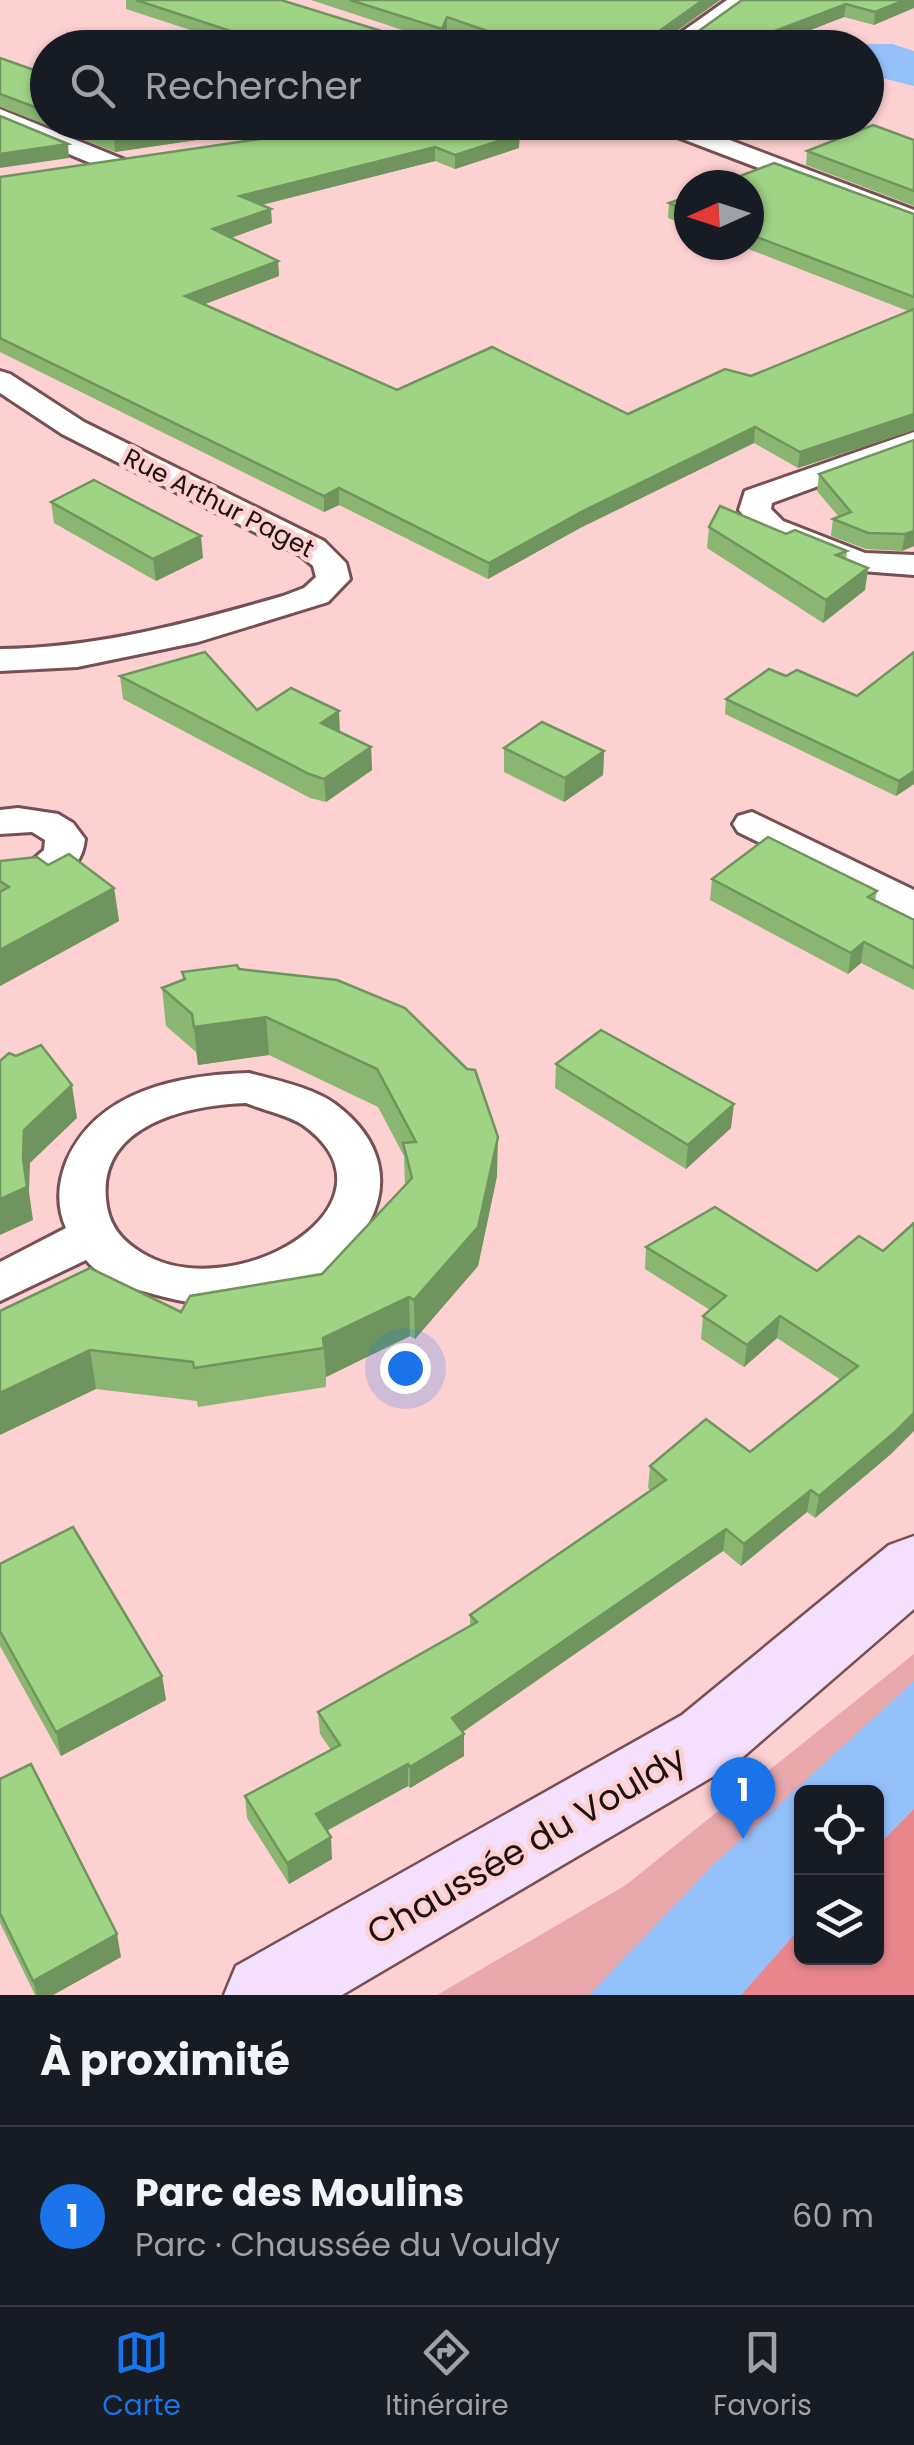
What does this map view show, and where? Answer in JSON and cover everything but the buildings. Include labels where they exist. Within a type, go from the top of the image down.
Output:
[{"type":"street","points":[[697,30],[742,0]]},
{"type":"street","points":[[0,116],[30,128]]},
{"type":"street","points":[[62,140],[125,164],[68,171]]},
{"type":"street","points":[[707,140],[914,218]]},
{"type":"street","name":"Rue Arthur Paget","points":[[0,380],[73,428],[312,548],[330,563],[333,579],[316,595],[295,603],[135,650],[50,661],[0,660]]},
{"type":"street","points":[[914,441],[756,498],[755,510],[771,528],[860,562],[914,564]]},
{"type":"street","points":[[0,822],[36,820],[50,824],[60,831],[66,848],[52,867],[40,874],[0,879]]},
{"type":"street","points":[[752,824],[914,906]]},
{"type":"street","points":[[248,1088],[289,1096],[323,1114],[349,1140],[361,1172],[357,1207],[336,1240],[302,1267],[256,1284],[207,1290],[159,1283],[118,1264],[90,1237],[80,1206],[83,1173],[99,1143],[127,1118],[164,1099],[206,1089],[248,1088]]},
{"type":"street","points":[[0,1282],[90,1237]]},
{"type":"street","name":"Chaussée du Vouldy","points":[[266,1995],[709,1739],[914,1566]]},
{"type":"shaded area","points":[[914,1654],[914,1995],[437,1995],[626,1885]]},
{"type":"shaded area","points":[[914,1809],[914,1995],[741,1995],[794,1935],[794,1965],[884,1965],[884,1839]]},
{"type":"water","points":[[884,44],[914,51],[914,86],[884,78]]},
{"type":"water","points":[[914,1681],[914,1809],[884,1839],[884,1785],[800,1785]]},
{"type":"water","points":[[794,1791],[794,1935],[741,1995],[589,1995],[714,1864]]},
{"type":"place","name":"Parc des Moulins","points":[[743,1839]]}]
